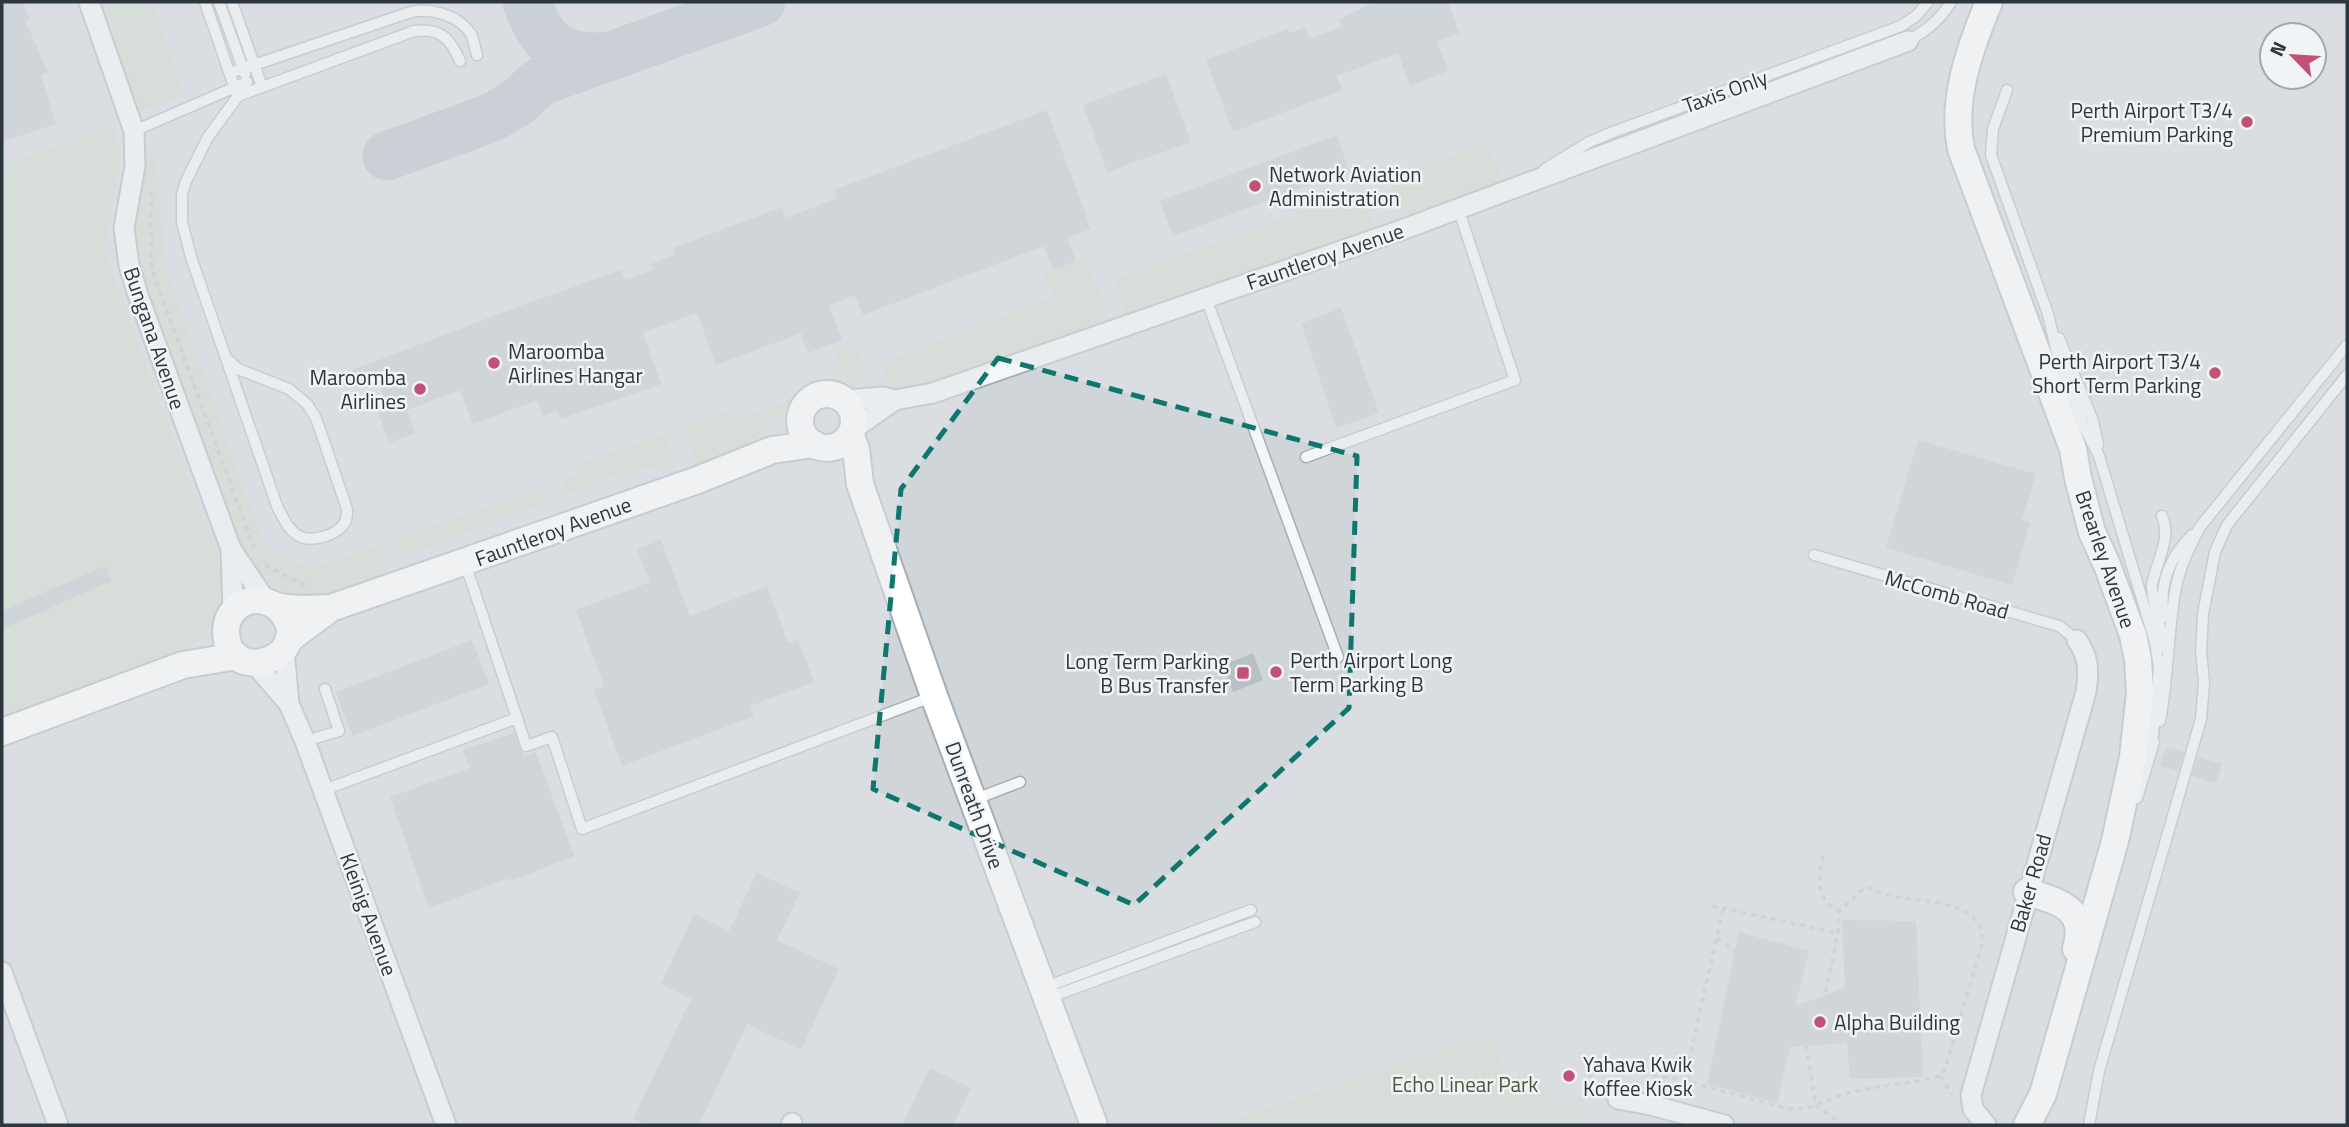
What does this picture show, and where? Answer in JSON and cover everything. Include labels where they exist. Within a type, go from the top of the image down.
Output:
[{"type":"main road","name":"Brearley Avenue","points":[[1989,2],[1962,83],[1957,116],[1958,134],[1968,170],[2073,449],[2092,532],[2133,635],[2140,693],[2138,728],[2115,841],[2043,1094],[2027,1125]]},
{"type":"main road","points":[[832,394],[846,401],[853,418],[851,433],[840,444],[819,446],[804,434],[800,419],[806,404],[818,395],[832,394]]},
{"type":"main road","name":"Fauntleroy Avenue","points":[[772,450],[796,427],[800,419]]},
{"type":"main road","name":"Dunreath Drive","points":[[851,433],[856,449],[860,484],[934,696],[1094,1125]]},
{"type":"main road","name":"Dunreath Drive","points":[[819,446],[860,484]]},
{"type":"main road","name":"Fauntleroy Avenue","points":[[286,645],[331,608],[695,481],[772,450],[819,446]]},
{"type":"main road","points":[[2,732],[183,666],[246,660],[268,662],[286,645],[288,621],[272,604],[247,602],[183,666]]},
{"type":"main road","name":"Fauntleroy Avenue","points":[[272,604],[331,608]]},
{"type":"main road","points":[[230,619],[228,642],[246,660]]},
{"type":"main road","points":[[2027,892],[2055,899],[2067,906],[2077,920],[2079,938],[2067,981],[2067,1012]]},
{"type":"street","name":"Bungana Avenue","points":[[89,2],[134,131],[135,166],[124,228],[129,265],[138,295],[231,549],[272,604]]},
{"type":"street","name":"Fauntleroy Avenue","points":[[846,401],[883,397],[895,400],[933,393],[1458,208],[1908,41]]},
{"type":"street","name":"Fauntleroy Avenue","points":[[851,433],[895,400]]},
{"type":"street","name":"Bungana Avenue","points":[[230,619],[231,549]]},
{"type":"street","name":"Baker Road","points":[[1986,1125],[1972,1104],[1972,1089],[2086,692],[2089,671],[2087,659],[2077,639]]},
{"type":"street","name":"Kleinig Avenue","points":[[286,645],[289,704],[324,790],[446,1125]]},
{"type":"street","name":"Kleinig Avenue","points":[[246,660],[289,704]]},
{"type":"street","points":[[2,972],[58,1125]]},
{"type":"street","points":[[1618,1099],[1724,1125]]},
{"type":"lane","points":[[205,2],[236,92],[199,153],[186,181],[181,207],[191,257],[277,506],[284,521],[299,537],[307,539],[314,540],[340,529],[345,524],[348,509],[316,418],[307,404],[289,389],[238,369],[226,358]]},
{"type":"lane","points":[[219,2],[249,86]]},
{"type":"lane","points":[[232,2],[262,87]]},
{"type":"lane","name":"Taxis Only","points":[[1521,184],[1589,142],[1901,26],[1916,16],[1928,2]]},
{"type":"lane","points":[[1908,41],[1926,31],[1942,16],[1951,2]]},
{"type":"lane","points":[[230,73],[422,10],[445,15],[460,24],[471,34],[477,55]]},
{"type":"lane","points":[[134,131],[249,86],[262,87],[414,31],[429,30],[447,38],[460,61]]},
{"type":"lane","points":[[2007,90],[1993,129],[1991,155],[2048,314],[2093,421],[2099,456],[2155,642],[2159,667],[2152,747]]},
{"type":"lane","points":[[1306,457],[1515,380],[1458,208]]},
{"type":"lane","points":[[1206,298],[1338,657]]},
{"type":"lane","points":[[2115,841],[2136,801],[2152,747],[2165,694],[2175,590],[2185,559],[2200,527],[2347,345]]},
{"type":"lane","points":[[2089,1125],[2096,1080],[2109,1032],[2201,719],[2204,682],[2200,634],[2215,552],[2227,525],[2347,374]]},
{"type":"lane","points":[[2162,516],[2166,533],[2152,583],[2152,595],[2167,656]]},
{"type":"lane","name":"McComb Road","points":[[1814,555],[2059,626],[2077,639]]},
{"type":"lane","points":[[466,563],[526,746],[552,737],[582,830],[934,696]]},
{"type":"lane","points":[[305,741],[339,731],[325,689]]},
{"type":"lane","points":[[324,790],[517,718]]},
{"type":"lane","points":[[973,800],[1020,782]]},
{"type":"lane","points":[[1045,993],[1251,910]]},
{"type":"lane","points":[[1045,993],[1255,922]]},
{"type":"path","points":[[150,180],[151,258],[154,276],[254,549]]},
{"type":"path","points":[[259,562],[311,588]]},
{"type":"path","points":[[1823,856],[1818,877],[1821,893],[1829,905],[1839,911]]},
{"type":"path","points":[[1588,1077],[1605,1064],[1689,1082],[1792,1110],[1816,1106],[1848,1093],[1931,1078],[1943,1073],[1982,944],[1979,925],[1969,913],[1924,899],[1895,897],[1865,887],[1839,911],[1838,933],[1825,995]]},
{"type":"path","points":[[1712,906],[1838,933]]},
{"type":"path","points":[[1689,1082],[1687,1069],[1723,909]]},
{"type":"path","points":[[1717,937],[1735,951]]},
{"type":"path","points":[[1806,1046],[1816,1106],[1835,1119],[1836,1125]]},
{"type":"highlighted area","points":[[998,358],[1357,456],[1349,708],[1134,905],[873,789],[901,489]]},
{"type":"shaded area","points":[[2,2],[2347,2],[2347,1125],[2,1125]]},
{"type":"green space","points":[[99,2],[153,2],[185,95],[137,111]]},
{"type":"green space","points":[[114,126],[121,159],[104,250],[223,572],[223,600],[212,624],[187,653],[2,722],[2,165]]},
{"type":"green space","points":[[1487,142],[1506,190],[1407,228],[1389,180]]},
{"type":"green space","points":[[155,154],[167,270],[265,548],[310,569],[382,544],[388,579],[322,595],[289,594],[273,588],[260,578],[243,556],[138,270],[134,230],[136,205],[144,161]]},
{"type":"green space","points":[[1362,190],[1375,231],[1127,319],[1114,279]]},
{"type":"green space","points":[[1086,257],[1111,325],[911,392],[893,390],[887,384],[881,363],[1053,297],[1044,274]]},
{"type":"green space","points":[[854,340],[867,375],[859,384],[849,387],[835,381],[831,376],[843,371],[834,348]]},
{"type":"green space","points":[[792,399],[775,424],[764,433],[739,448],[697,464],[684,427],[731,410],[735,421]]},
{"type":"green space","points":[[665,434],[677,468],[666,471],[657,468],[632,471],[568,493],[564,479],[579,474],[577,465]]},
{"type":"green space","points":[[550,484],[555,499],[403,557],[396,539]]},
{"type":"green space","name":"Echo Linear Park","points":[[1489,1033],[1509,1080],[1535,1068],[1535,1082],[1542,1087],[1550,1086],[1554,1100],[1568,1104],[1582,1097],[1586,1098],[1582,1125],[1542,1125],[1533,1121],[1522,1125],[1216,1125]]},
{"type":"building","points":[[2,2],[23,2],[30,19],[25,20],[48,73],[41,75],[56,124],[2,142]]},
{"type":"building","points":[[1375,2],[1448,2],[1459,33],[1437,41],[1448,71],[1410,86],[1398,53],[1337,76],[1342,90],[1233,132],[1206,60],[1287,29],[1290,33],[1305,27],[1310,39],[1342,27],[1339,19]]},
{"type":"building","points":[[1166,74],[1191,142],[1107,172],[1083,105]]},
{"type":"building","points":[[1047,110],[1091,229],[1067,238],[1076,261],[1053,270],[1044,246],[863,315],[855,295],[829,305],[842,340],[808,353],[801,333],[716,365],[697,313],[643,332],[661,384],[561,419],[557,410],[543,416],[537,400],[473,424],[460,390],[407,410],[415,433],[389,443],[377,410],[387,406],[377,379],[354,388],[347,372],[621,270],[625,280],[653,270],[651,264],[675,255],[673,248],[782,207],[786,218],[838,198],[834,190]]},
{"type":"building","name":"Network Aviation Administration","points":[[1337,135],[1349,170],[1173,236],[1160,201]]},
{"type":"building","points":[[1341,308],[1379,413],[1336,428],[1301,323]]},
{"type":"building","points":[[1918,440],[2036,474],[2022,520],[2030,523],[2012,585],[1886,548]]},
{"type":"building","points":[[661,540],[690,616],[767,586],[788,643],[798,639],[814,682],[750,706],[754,716],[622,766],[594,690],[604,686],[576,610],[650,582],[637,549]]},
{"type":"building","points":[[105,566],[111,581],[2,629],[2,611]]},
{"type":"building","points":[[472,640],[489,684],[352,736],[336,692]]},
{"type":"building","name":"Long Term Parking B Bus Transfer","points":[[1253,653],[1263,680],[1233,692],[1223,665]]},
{"type":"building","points":[[514,733],[524,756],[536,752],[574,856],[511,881],[510,878],[429,908],[390,797],[470,768],[463,750]]},
{"type":"building","points":[[2166,747],[2184,752],[2178,771],[2160,766]]},
{"type":"building","points":[[2198,757],[2222,764],[2216,783],[2192,776]]},
{"type":"building","points":[[757,873],[800,893],[777,940],[839,969],[801,1050],[747,1024],[699,1125],[647,1125],[633,1119],[691,999],[661,984],[694,914],[729,931]]},
{"type":"building","name":"Alpha Building","points":[[1842,920],[1916,921],[1923,1077],[1850,1079],[1847,1043],[1790,1047],[1777,1103],[1707,1084],[1739,932],[1809,951],[1795,1006],[1845,988]]},
{"type":"building","points":[[930,1068],[971,1088],[953,1125],[902,1125]]},
{"type":"taxiway","points":[[527,2],[540,30],[556,47],[578,56],[609,56]]},
{"type":"taxiway","points":[[387,156],[493,117],[518,102],[544,80],[761,2]]},
{"type":"place","name":"Perth Airport T3/4 Premium Parking","points":[[2247,122]]},
{"type":"place","name":"Network Aviation Administration","points":[[1255,186]]},
{"type":"place","name":"Maroomba Airlines Hangar","points":[[494,363]]},
{"type":"place","name":"Perth Airport T3/4 Short Term Parking","points":[[2215,373]]},
{"type":"place","name":"Maroomba Airlines","points":[[420,389]]},
{"type":"place","name":"Perth Airport Long Term Parking B","points":[[1276,672]]},
{"type":"place","name":"Long Term Parking B Bus Transfer","points":[[1243,673]]},
{"type":"place","name":"Alpha Building","points":[[1820,1022]]},
{"type":"place","name":"Yahava Kwik Koffee Kiosk","points":[[1569,1076]]}]
